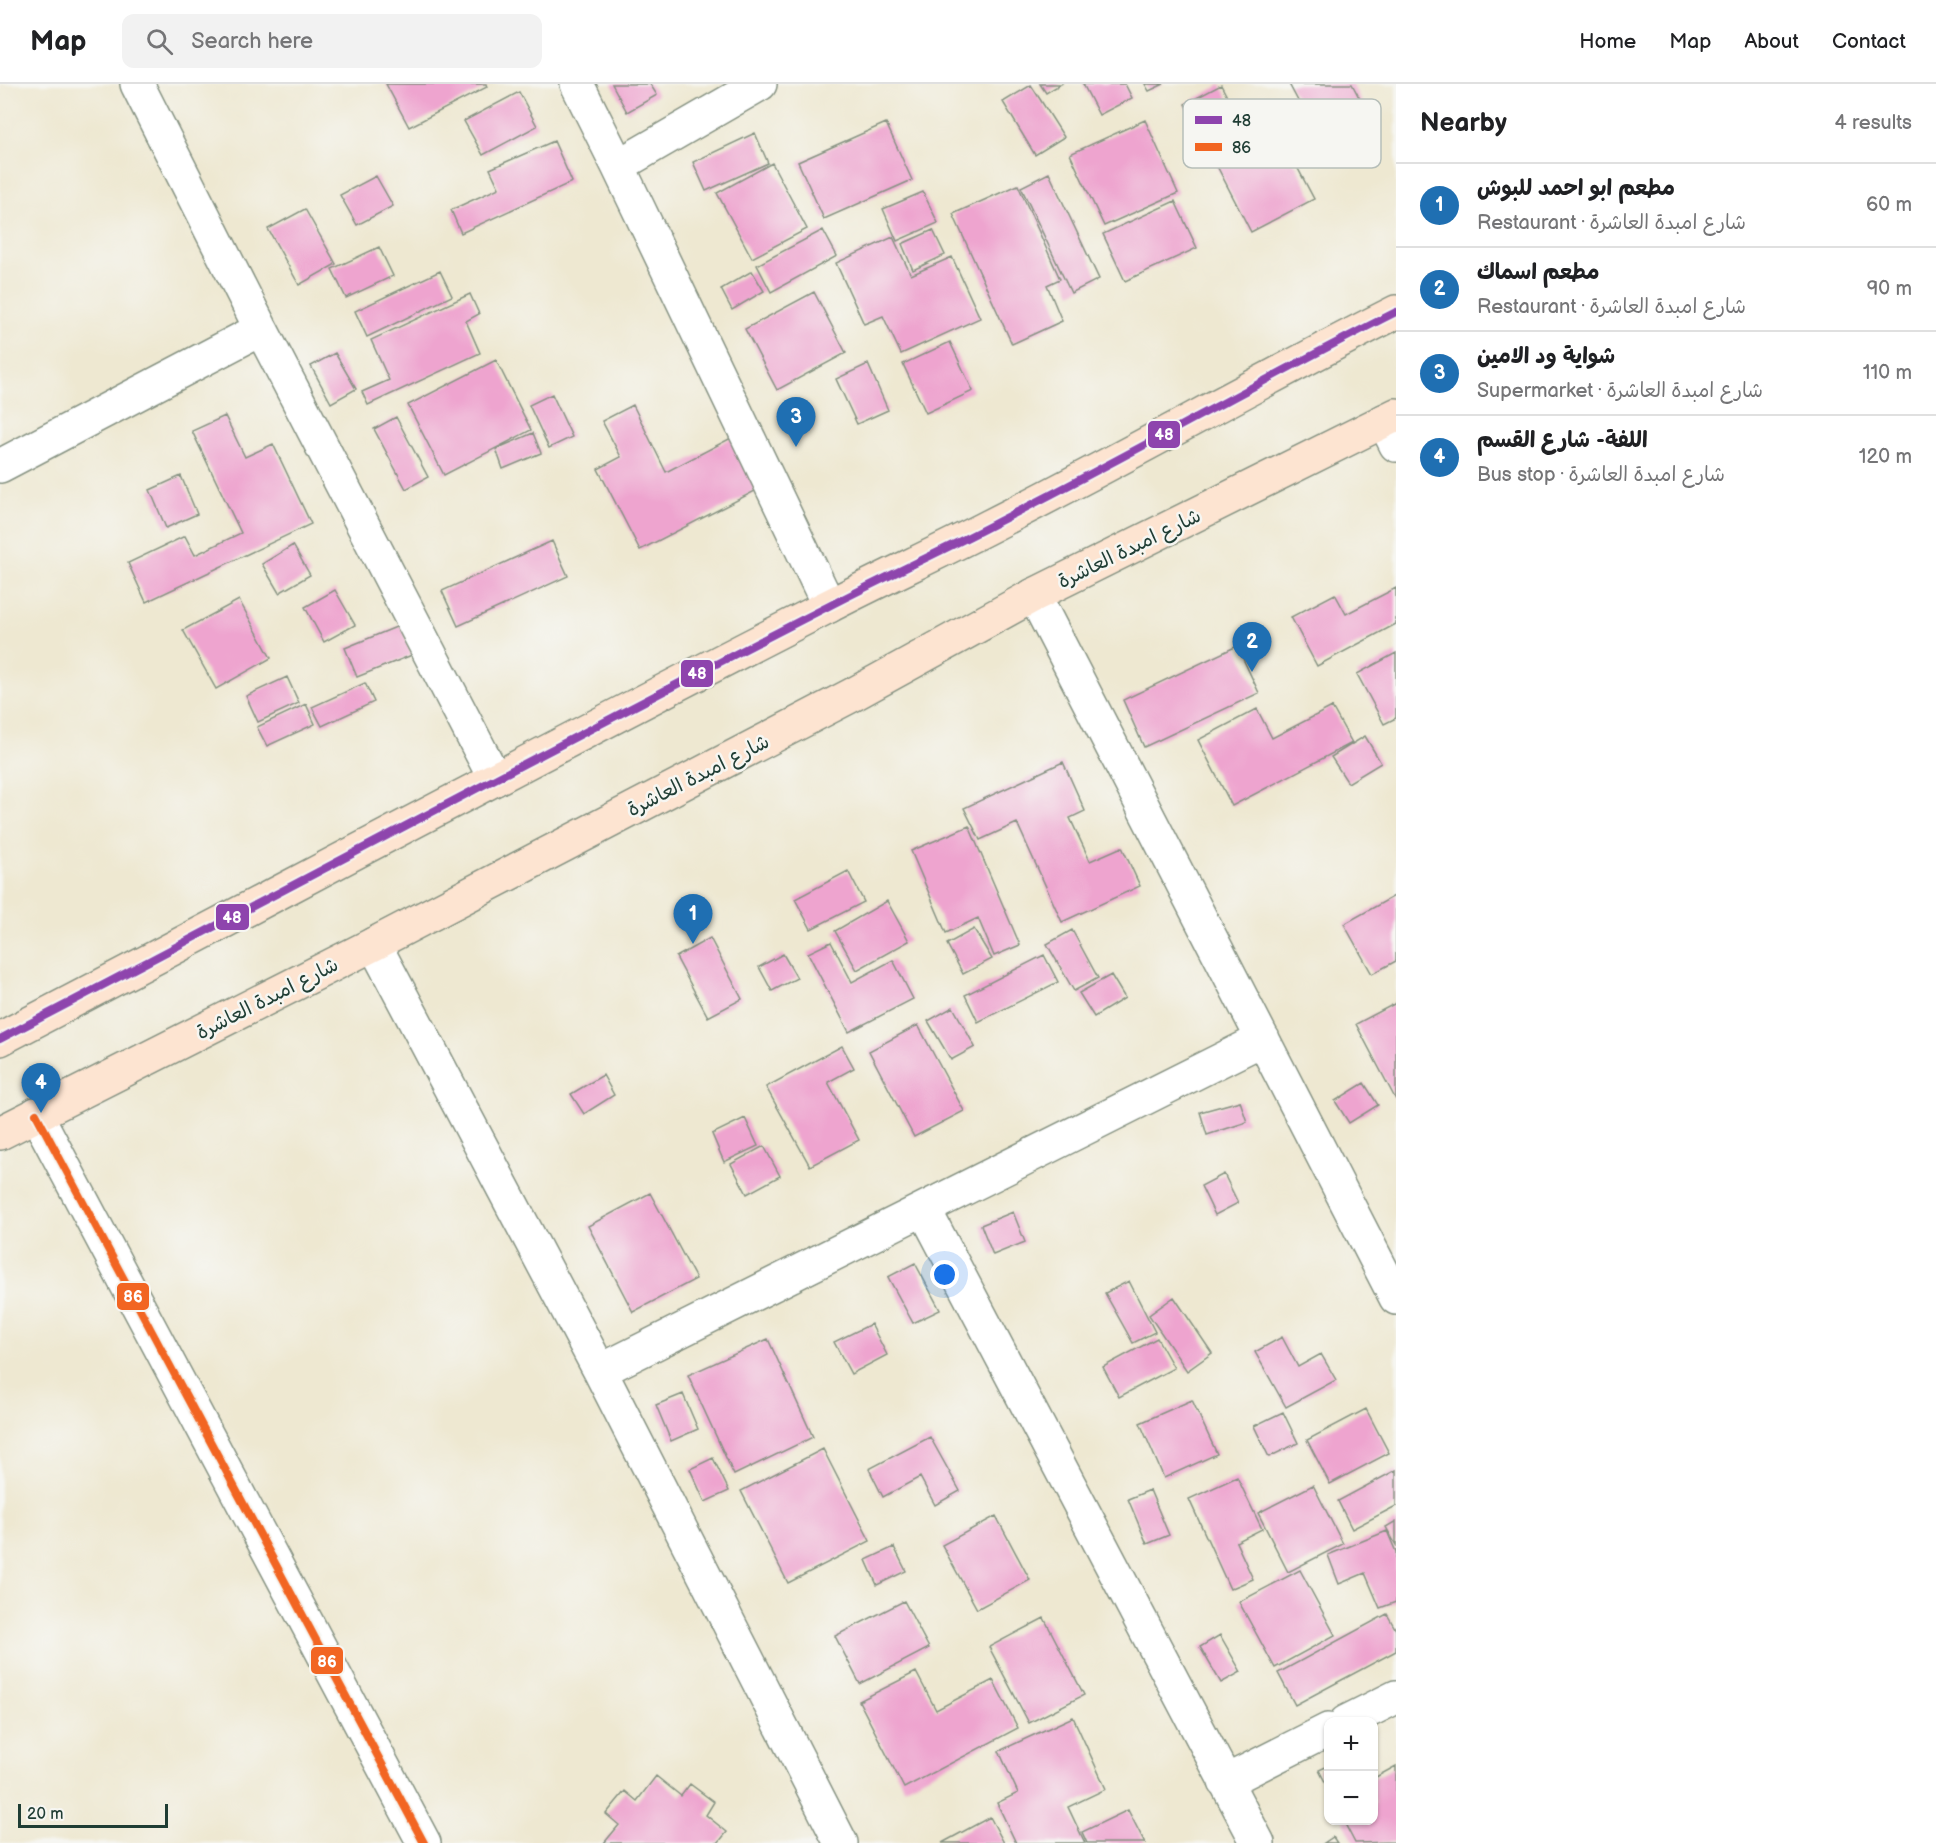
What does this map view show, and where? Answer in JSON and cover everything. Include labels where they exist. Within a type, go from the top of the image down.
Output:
[{"type":"main road","points":[[0,1039],[829,606],[991,526],[1396,312]]},
{"type":"main road","name":"شارع امبدة العاشرة","points":[[0,1132],[374,944],[843,700],[1034,595],[1392,427]]},
{"type":"street","points":[[136,84],[495,779]]},
{"type":"street","points":[[577,84],[829,606]]},
{"type":"street","points":[[618,166],[760,84]]},
{"type":"street","points":[[0,466],[261,329]]},
{"type":"street","points":[[1034,595],[1396,1298]]},
{"type":"street","points":[[374,944],[600,1371],[841,1843]]},
{"type":"street","points":[[600,1371],[1263,1039]]},
{"type":"street","points":[[36,1114],[424,1843]]},
{"type":"street","points":[[924,1209],[1258,1843]]},
{"type":"street","points":[[1356,1717],[1396,1697]]},
{"type":"street","points":[[1225,1782],[1324,1732]]},
{"type":"building","points":[[386,84],[486,84],[487,87],[409,127]]},
{"type":"building","points":[[612,84],[650,84],[657,95],[627,112]]},
{"type":"building","points":[[1040,84],[1061,84],[1046,93]]},
{"type":"building","points":[[1083,84],[1125,84],[1132,98],[1099,115]]},
{"type":"building","points":[[1145,84],[1164,84],[1149,91]]},
{"type":"building","points":[[1289,84],[1352,84],[1360,99],[1297,99]]},
{"type":"building","points":[[1031,85],[1064,137],[1035,155],[1003,102]]},
{"type":"building","points":[[1221,85],[1228,99],[1194,99]]},
{"type":"building","points":[[519,92],[537,126],[483,155],[464,121]]},
{"type":"building","points":[[1145,120],[1178,193],[1104,226],[1070,154]]},
{"type":"building","points":[[886,123],[912,180],[824,219],[798,162]]},
{"type":"building","points":[[755,133],[768,163],[706,191],[693,162]]},
{"type":"building","points":[[554,141],[572,182],[461,233],[451,210],[499,188],[490,169]]},
{"type":"building","points":[[772,163],[807,229],[752,258],[717,193]]},
{"type":"building","points":[[1218,168],[1298,168],[1314,199],[1251,232]]},
{"type":"building","points":[[1049,173],[1099,279],[1071,293],[1021,187]]},
{"type":"building","points":[[376,176],[393,206],[357,225],[340,195]]},
{"type":"building","points":[[1018,185],[1060,279],[1047,285],[1062,321],[1012,344],[953,214]]},
{"type":"building","points":[[923,192],[938,223],[897,241],[883,209]]},
{"type":"building","points":[[1175,201],[1197,248],[1125,281],[1103,234]]},
{"type":"building","points":[[305,209],[336,264],[299,285],[268,229]]},
{"type":"building","points":[[823,230],[837,256],[771,292],[757,265]]},
{"type":"building","points":[[933,230],[945,255],[913,270],[902,244]]},
{"type":"building","points":[[893,237],[911,275],[952,257],[980,318],[901,354],[883,316],[864,324],[836,263]]},
{"type":"building","points":[[379,247],[393,276],[346,298],[332,269]]},
{"type":"building","points":[[440,271],[452,296],[367,337],[355,311]]},
{"type":"building","points":[[752,271],[764,291],[732,310],[721,289]]},
{"type":"building","points":[[814,292],[846,353],[777,390],[745,329]]},
{"type":"building","points":[[470,294],[479,314],[466,321],[480,353],[368,405],[362,392],[389,380],[371,340]]},
{"type":"building","points":[[950,342],[973,391],[926,413],[903,364]]},
{"type":"building","points":[[335,353],[356,389],[331,403],[311,366]]},
{"type":"building","points":[[496,360],[531,430],[444,475],[408,405]]},
{"type":"building","points":[[868,364],[888,410],[857,424],[836,379]]},
{"type":"building","points":[[552,394],[572,437],[549,448],[529,405]]},
{"type":"building","points":[[633,405],[666,472],[733,437],[759,489],[640,550],[598,469],[621,457],[602,421]]},
{"type":"building","points":[[225,416],[245,457],[273,444],[311,524],[146,602],[128,563],[185,536],[195,555],[241,533],[192,431]]},
{"type":"building","points":[[396,417],[428,477],[406,489],[374,429]]},
{"type":"building","points":[[533,433],[541,453],[503,469],[496,449]]},
{"type":"building","points":[[181,476],[197,514],[166,528],[150,490]]},
{"type":"building","points":[[552,541],[568,576],[458,626],[442,591]]},
{"type":"building","points":[[293,545],[310,575],[279,593],[262,564]]},
{"type":"building","points":[[1396,588],[1396,624],[1317,666],[1291,617],[1335,594],[1346,614]]},
{"type":"building","points":[[335,590],[355,625],[324,642],[305,607]]},
{"type":"building","points":[[239,600],[271,658],[216,689],[183,630]]},
{"type":"building","points":[[401,625],[412,655],[357,677],[345,648]]},
{"type":"building","points":[[1237,646],[1259,693],[1144,747],[1123,700]]},
{"type":"building","points":[[1396,653],[1396,718],[1384,724],[1357,674]]},
{"type":"building","points":[[287,677],[299,703],[258,722],[246,696]]},
{"type":"building","points":[[365,683],[374,702],[322,726],[312,707]]},
{"type":"building","points":[[306,704],[315,724],[267,746],[257,727]]},
{"type":"building","points":[[1332,707],[1352,743],[1232,806],[1198,740],[1257,709],[1272,738]]},
{"type":"building","points":[[1365,736],[1381,763],[1348,783],[1331,757]]},
{"type":"building","points":[[1063,762],[1085,811],[1070,818],[1090,861],[1122,847],[1140,886],[1062,922],[1017,823],[980,840],[964,808]]},
{"type":"building","points":[[969,826],[1020,945],[994,956],[978,918],[946,933],[911,851]]},
{"type":"building","points":[[848,871],[864,902],[811,929],[795,899]]},
{"type":"building","points":[[1396,895],[1396,961],[1372,974],[1344,924]]},
{"type":"building","points":[[887,901],[909,941],[857,970],[835,931]]},
{"type":"building","points":[[974,929],[992,959],[963,974],[947,944]]},
{"type":"building","points":[[1072,930],[1098,978],[1074,991],[1047,944]]},
{"type":"building","points":[[710,938],[742,999],[708,1017],[676,957]]},
{"type":"building","points":[[831,942],[852,982],[893,960],[913,999],[849,1032],[808,953]]},
{"type":"building","points":[[783,954],[797,978],[772,991],[759,967]]},
{"type":"building","points":[[1044,955],[1058,982],[978,1022],[965,995]]},
{"type":"building","points":[[1111,975],[1125,998],[1094,1017],[1079,993]]},
{"type":"building","points":[[1396,1003],[1396,1100],[1356,1024]]},
{"type":"building","points":[[953,1007],[975,1047],[951,1060],[928,1021]]},
{"type":"building","points":[[918,1025],[964,1111],[914,1137],[869,1051]]},
{"type":"building","points":[[842,1046],[854,1068],[828,1082],[859,1140],[810,1166],[766,1087]]},
{"type":"building","points":[[603,1075],[614,1095],[584,1114],[571,1094]]},
{"type":"building","points":[[1364,1083],[1378,1105],[1349,1123],[1335,1101]]},
{"type":"building","points":[[1240,1101],[1247,1122],[1207,1135],[1200,1112]]},
{"type":"building","points":[[745,1118],[758,1146],[724,1162],[712,1134]]},
{"type":"building","points":[[764,1146],[780,1176],[747,1194],[731,1164]]},
{"type":"building","points":[[1224,1174],[1238,1203],[1215,1215],[1201,1186]]},
{"type":"building","points":[[650,1193],[696,1279],[633,1312],[588,1226]]},
{"type":"building","points":[[1013,1212],[1025,1242],[993,1255],[981,1225]]},
{"type":"building","points":[[915,1263],[940,1310],[913,1323],[888,1277]]},
{"type":"building","points":[[1129,1281],[1155,1332],[1133,1343],[1105,1293]]},
{"type":"building","points":[[1174,1297],[1212,1353],[1187,1371],[1149,1315]]},
{"type":"building","points":[[871,1324],[887,1355],[851,1374],[834,1342]]},
{"type":"building","points":[[1282,1337],[1298,1367],[1321,1354],[1336,1380],[1286,1407],[1255,1352]]},
{"type":"building","points":[[1157,1338],[1174,1368],[1119,1397],[1103,1367]]},
{"type":"building","points":[[768,1339],[813,1437],[734,1475],[688,1375]]},
{"type":"building","points":[[683,1394],[698,1429],[671,1441],[656,1405]]},
{"type":"building","points":[[1192,1400],[1217,1454],[1164,1478],[1140,1423]]},
{"type":"building","points":[[1366,1409],[1389,1453],[1330,1484],[1307,1440]]},
{"type":"building","points":[[1283,1412],[1298,1443],[1269,1457],[1254,1426]]},
{"type":"building","points":[[930,1437],[960,1491],[935,1505],[920,1477],[883,1497],[869,1469]]},
{"type":"building","points":[[823,1449],[870,1541],[788,1583],[741,1491]]},
{"type":"building","points":[[713,1458],[729,1491],[705,1502],[690,1469]]},
{"type":"building","points":[[1396,1470],[1396,1506],[1352,1529],[1338,1501]]},
{"type":"building","points":[[1237,1477],[1262,1529],[1236,1542],[1253,1579],[1230,1589],[1189,1499]]},
{"type":"building","points":[[1313,1485],[1343,1544],[1288,1572],[1258,1513]]},
{"type":"building","points":[[1150,1490],[1169,1535],[1147,1544],[1128,1499]]},
{"type":"building","points":[[996,1516],[1030,1580],[977,1609],[942,1545]]},
{"type":"building","points":[[1396,1521],[1396,1545],[1386,1527]]},
{"type":"building","points":[[1387,1531],[1396,1552],[1396,1602],[1380,1608],[1365,1573],[1339,1584],[1328,1555]]},
{"type":"building","points":[[894,1547],[906,1571],[877,1585],[866,1560]]},
{"type":"building","points":[[1300,1570],[1335,1635],[1275,1668],[1239,1602]]},
{"type":"building","points":[[904,1601],[929,1648],[860,1684],[835,1636]]},
{"type":"building","points":[[1387,1614],[1396,1630],[1396,1651],[1295,1705],[1278,1673]]},
{"type":"building","points":[[1044,1618],[1084,1695],[1029,1723],[989,1647]]},
{"type":"building","points":[[1220,1635],[1241,1672],[1221,1683],[1200,1647]]},
{"type":"building","points":[[916,1672],[936,1710],[993,1680],[1018,1728],[904,1788],[859,1701]]},
{"type":"building","points":[[1073,1717],[1106,1789],[1068,1807],[1085,1843],[1016,1843],[997,1803],[1018,1793],[999,1751]]},
{"type":"building","points":[[1396,1766],[1396,1842],[1355,1843],[1346,1825],[1378,1825],[1378,1776]]},
{"type":"building","points":[[1324,1768],[1324,1780],[1319,1770]]},
{"type":"building","points":[[656,1776],[681,1796],[690,1784],[714,1802],[706,1815],[727,1832],[718,1843],[604,1843],[619,1825],[606,1814],[625,1791],[637,1801]]},
{"type":"building","points":[[1128,1810],[1145,1843],[1087,1843],[1082,1832]]},
{"type":"building","points":[[990,1817],[1004,1843],[942,1843]]},
{"type":"building","points":[[1333,1837],[1337,1843],[1324,1843]]},
{"type":"transit line","name":"48","points":[[0,1039],[620,714],[1041,500],[1396,312]]},
{"type":"transit line","name":"86","points":[[36,1114],[424,1843]]},
{"type":"place","name":"شواية ود الامين","points":[[796,447]]},
{"type":"place","name":"مطعم اسماك","points":[[1252,672]]},
{"type":"place","name":"مطعم ابو احمد للبوش","points":[[693,944]]},
{"type":"place","name":"اللفة- شارع القسم","points":[[41,1113]]}]
